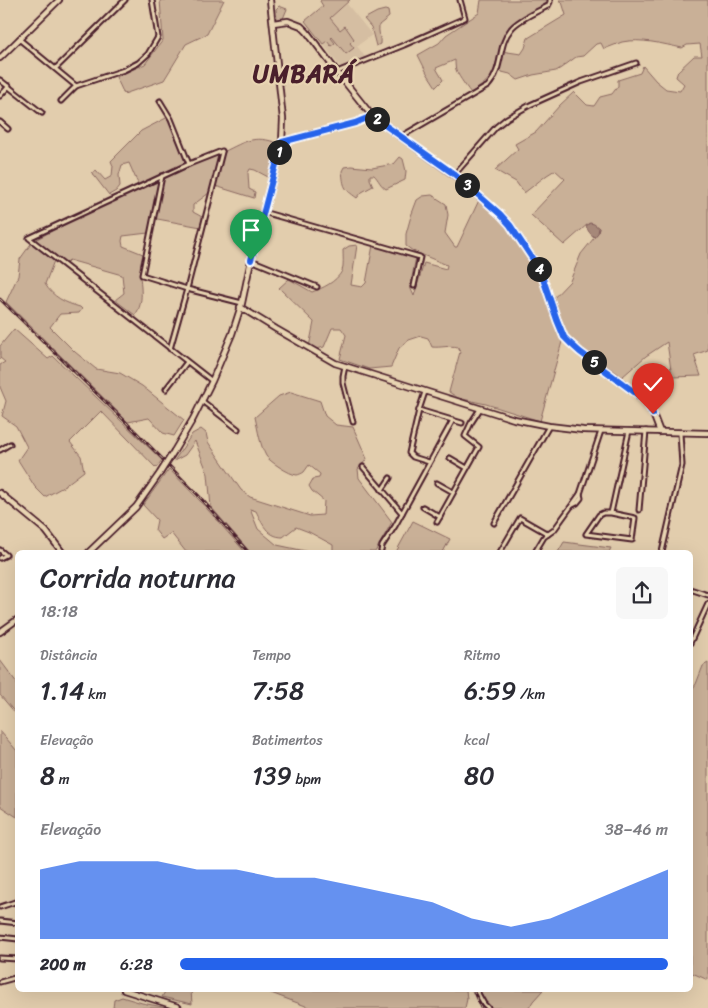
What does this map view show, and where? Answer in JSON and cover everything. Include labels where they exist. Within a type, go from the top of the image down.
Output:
[{"type":"main road","points":[[91,550],[136,506],[160,473],[212,382],[232,334],[282,142],[283,120],[270,0]]},
{"type":"main road","points":[[0,58],[57,2]]},
{"type":"main road","points":[[272,23],[288,21],[300,26],[307,32],[372,116],[454,174],[500,214],[510,225],[540,270],[564,337],[645,400],[660,432]]},
{"type":"main road","points":[[241,305],[323,357],[425,392],[514,419],[549,426],[601,431],[708,433]]},
{"type":"main road","points":[[0,493],[46,531],[60,550]]},
{"type":"main road","points":[[0,632],[15,621]]},
{"type":"main road","points":[[130,992],[180,1008]]},
{"type":"street","points":[[49,0],[57,2]]},
{"type":"street","points":[[56,68],[125,0]]},
{"type":"street","points":[[60,101],[76,86],[124,70],[138,63],[153,46],[158,37],[152,0]]},
{"type":"street","points":[[337,72],[465,18],[460,0]]},
{"type":"street","points":[[402,136],[488,86],[496,74],[505,38],[512,27],[548,6],[550,0]]},
{"type":"street","points":[[19,39],[76,86]]},
{"type":"street","points":[[454,174],[496,127],[507,118],[530,105],[581,82],[636,63]]},
{"type":"street","points":[[0,80],[42,113]]},
{"type":"street","points":[[0,96],[9,86]]},
{"type":"street","points":[[160,101],[171,119],[189,164]]},
{"type":"street","points":[[282,142],[355,123],[372,116]]},
{"type":"street","points":[[0,122],[8,129]]},
{"type":"street","points":[[170,349],[222,151],[162,176],[29,238],[170,349],[187,362],[212,382]]},
{"type":"street","points":[[162,176],[142,275],[241,305]]},
{"type":"street","points":[[263,212],[420,258],[414,286]]},
{"type":"street","points":[[251,260],[317,287]]},
{"type":"street","points":[[166,388],[187,362]]},
{"type":"street","points":[[345,366],[343,382],[353,422]]},
{"type":"street","points":[[425,392],[409,453],[413,457],[429,462]]},
{"type":"street","points":[[202,401],[238,429]]},
{"type":"street","points":[[437,522],[478,446],[465,436],[471,422],[480,409]]},
{"type":"street","points":[[419,410],[462,423]]},
{"type":"street","points":[[381,550],[453,420]]},
{"type":"street","points":[[494,522],[549,426]]},
{"type":"street","points":[[536,550],[544,537],[554,530],[580,494],[601,431]]},
{"type":"street","points":[[611,513],[629,431]]},
{"type":"street","points":[[639,510],[646,432]]},
{"type":"street","points":[[662,550],[682,465],[680,433]]},
{"type":"street","points":[[0,450],[10,444]]},
{"type":"street","points":[[450,458],[467,468]]},
{"type":"street","points":[[362,467],[402,513]]},
{"type":"street","points":[[382,490],[390,478]]},
{"type":"street","points":[[437,483],[453,492]]},
{"type":"street","points":[[423,507],[440,517]]},
{"type":"street","points":[[611,513],[635,518],[632,540],[586,534],[599,515],[611,513]]},
{"type":"street","points":[[501,550],[520,518],[549,534]]},
{"type":"street","points":[[0,550],[6,555],[0,558]]},
{"type":"street","points":[[693,590],[708,595]]},
{"type":"street","points":[[693,636],[708,604]]},
{"type":"street","points":[[0,907],[15,902]]},
{"type":"street","points":[[0,921],[15,923]]},
{"type":"street","points":[[0,937],[15,939]]},
{"type":"street","points":[[0,958],[15,959]]},
{"type":"street","points":[[0,982],[15,978]]},
{"type":"street","points":[[477,992],[488,1008]]},
{"type":"shaded area","points":[[160,0],[224,0],[207,34],[186,44],[164,80],[124,94],[116,77],[145,64],[163,40]]},
{"type":"shaded area","points":[[321,0],[350,0],[330,18],[340,30],[345,26],[354,39],[350,43],[354,48],[346,54],[332,37],[335,43],[331,46],[327,41],[323,44],[305,21],[323,6]]},
{"type":"shaded area","points":[[481,0],[549,0],[547,6],[511,27],[503,38],[501,51],[499,51],[491,76],[478,88],[470,92],[456,71],[455,60],[436,68],[443,80],[436,87],[418,55],[439,43],[446,35],[479,13]]},
{"type":"shaded area","points":[[559,0],[708,0],[708,350],[694,355],[701,376],[672,377],[667,342],[646,356],[622,377],[563,338],[540,421],[486,404],[458,398],[449,392],[460,352],[458,347],[432,347],[428,338],[421,336],[409,340],[399,348],[391,367],[369,369],[340,359],[346,335],[341,328],[332,328],[324,347],[317,349],[309,347],[314,322],[279,288],[289,279],[312,292],[325,286],[333,281],[342,271],[343,250],[349,246],[357,245],[351,285],[362,287],[366,283],[373,245],[416,257],[410,287],[414,296],[424,263],[446,269],[447,265],[413,251],[406,246],[406,234],[411,216],[417,200],[423,196],[432,195],[446,204],[448,215],[445,233],[455,247],[457,247],[480,198],[509,227],[534,263],[549,303],[570,281],[581,254],[598,233],[599,228],[589,223],[564,245],[531,215],[565,179],[555,170],[524,193],[516,182],[495,170],[518,149],[515,144],[536,132],[574,92],[587,105],[594,106],[600,97],[612,94],[618,86],[618,80],[640,73],[643,66],[666,89],[680,91],[684,84],[676,77],[678,71],[694,56],[702,56],[700,44],[687,45],[682,48],[652,42],[629,41],[604,49],[601,43],[596,44],[583,56],[576,57],[556,71],[518,80],[510,74],[498,71],[501,51],[521,54],[528,38],[566,15],[562,2]]},
{"type":"shaded area","points":[[347,4],[372,35],[357,46],[366,58],[341,68],[323,44],[339,30],[330,18]]},
{"type":"shaded area","points":[[279,6],[287,9],[282,21],[277,19],[276,9]]},
{"type":"shaded area","points":[[385,10],[388,11],[389,17],[379,25],[380,44],[376,46],[371,27],[364,19]]},
{"type":"shaded area","points":[[168,117],[188,165],[255,139],[280,144],[270,178],[250,169],[248,173],[249,189],[255,192],[254,198],[212,185],[209,193],[193,205],[193,212],[204,218],[201,227],[152,218],[148,233],[123,236],[123,246],[143,254],[140,269],[141,299],[135,315],[115,300],[124,293],[122,275],[69,260],[65,264],[55,258],[45,284],[60,299],[82,309],[79,313],[60,314],[50,327],[75,352],[96,369],[120,373],[142,386],[184,420],[174,436],[163,433],[149,418],[128,422],[6,302],[18,276],[20,259],[33,241],[139,186],[129,163],[122,165],[119,175],[120,186],[109,195],[92,173],[96,170],[105,180],[112,176],[113,166],[111,161],[141,131]]},
{"type":"shaded area","points":[[400,157],[403,159],[406,171],[405,180],[386,189],[374,175],[370,175],[373,186],[362,192],[357,198],[345,187],[342,171],[344,167],[372,168],[394,164]]},
{"type":"shaded area","points":[[590,223],[599,228],[598,233],[594,237],[586,226]]},
{"type":"shaded area","points":[[14,329],[48,359],[53,356],[162,460],[156,468],[101,411],[70,442],[81,456],[84,471],[63,487],[45,497],[35,487],[18,460],[27,447],[16,426],[2,416],[6,401],[0,387],[0,365],[5,362],[0,358],[0,346]]},
{"type":"shaded area","points":[[291,392],[320,401],[325,416],[336,425],[353,427],[367,459],[358,469],[359,478],[392,522],[376,550],[333,550],[333,545],[296,527],[283,537],[273,535],[263,524],[256,511],[250,509],[258,529],[277,545],[301,550],[248,550],[211,507],[208,474],[195,441],[185,455],[174,461],[192,434],[201,429],[206,433],[208,442],[241,490],[250,497],[310,516],[323,515],[324,501],[309,486],[313,479],[319,478],[320,474],[309,465],[304,472],[298,475],[294,474],[275,464],[264,452],[255,417],[279,396]]},
{"type":"shaded area","points":[[169,469],[243,550],[184,550],[171,533],[162,539],[155,530],[157,520],[143,505]]},
{"type":"shaded area","points":[[413,521],[450,539],[444,550],[397,550]]},
{"type":"shaded area","points":[[564,542],[611,548],[610,550],[559,550]]},
{"type":"shaded area","points":[[0,660],[15,680],[15,713],[0,695]]},
{"type":"shaded area","points":[[708,663],[708,980],[693,973],[693,688],[703,666]]},
{"type":"shaded area","points":[[0,731],[15,749],[15,816],[0,806]]},
{"type":"shaded area","points":[[165,992],[191,992],[192,1004],[162,997]]},
{"type":"shaded area","points":[[268,992],[466,992],[467,999],[465,1008],[311,1008]]},
{"type":"shaded area","points":[[481,992],[541,992],[529,1008],[492,1008],[484,1000]]},
{"type":"shaded area","points":[[122,997],[168,1008],[113,1008],[114,1000]]},
{"type":"railway","points":[[0,299],[198,495],[246,550]]},
{"type":"railway","points":[[474,992],[481,1008]]},
{"type":"district","name":"UMBARÁ","points":[[304,74]]},
{"type":"route","points":[[251,260],[282,142],[355,123],[372,116],[454,174],[500,214],[510,225],[540,270],[564,337],[580,352],[645,400],[653,414]]}]
